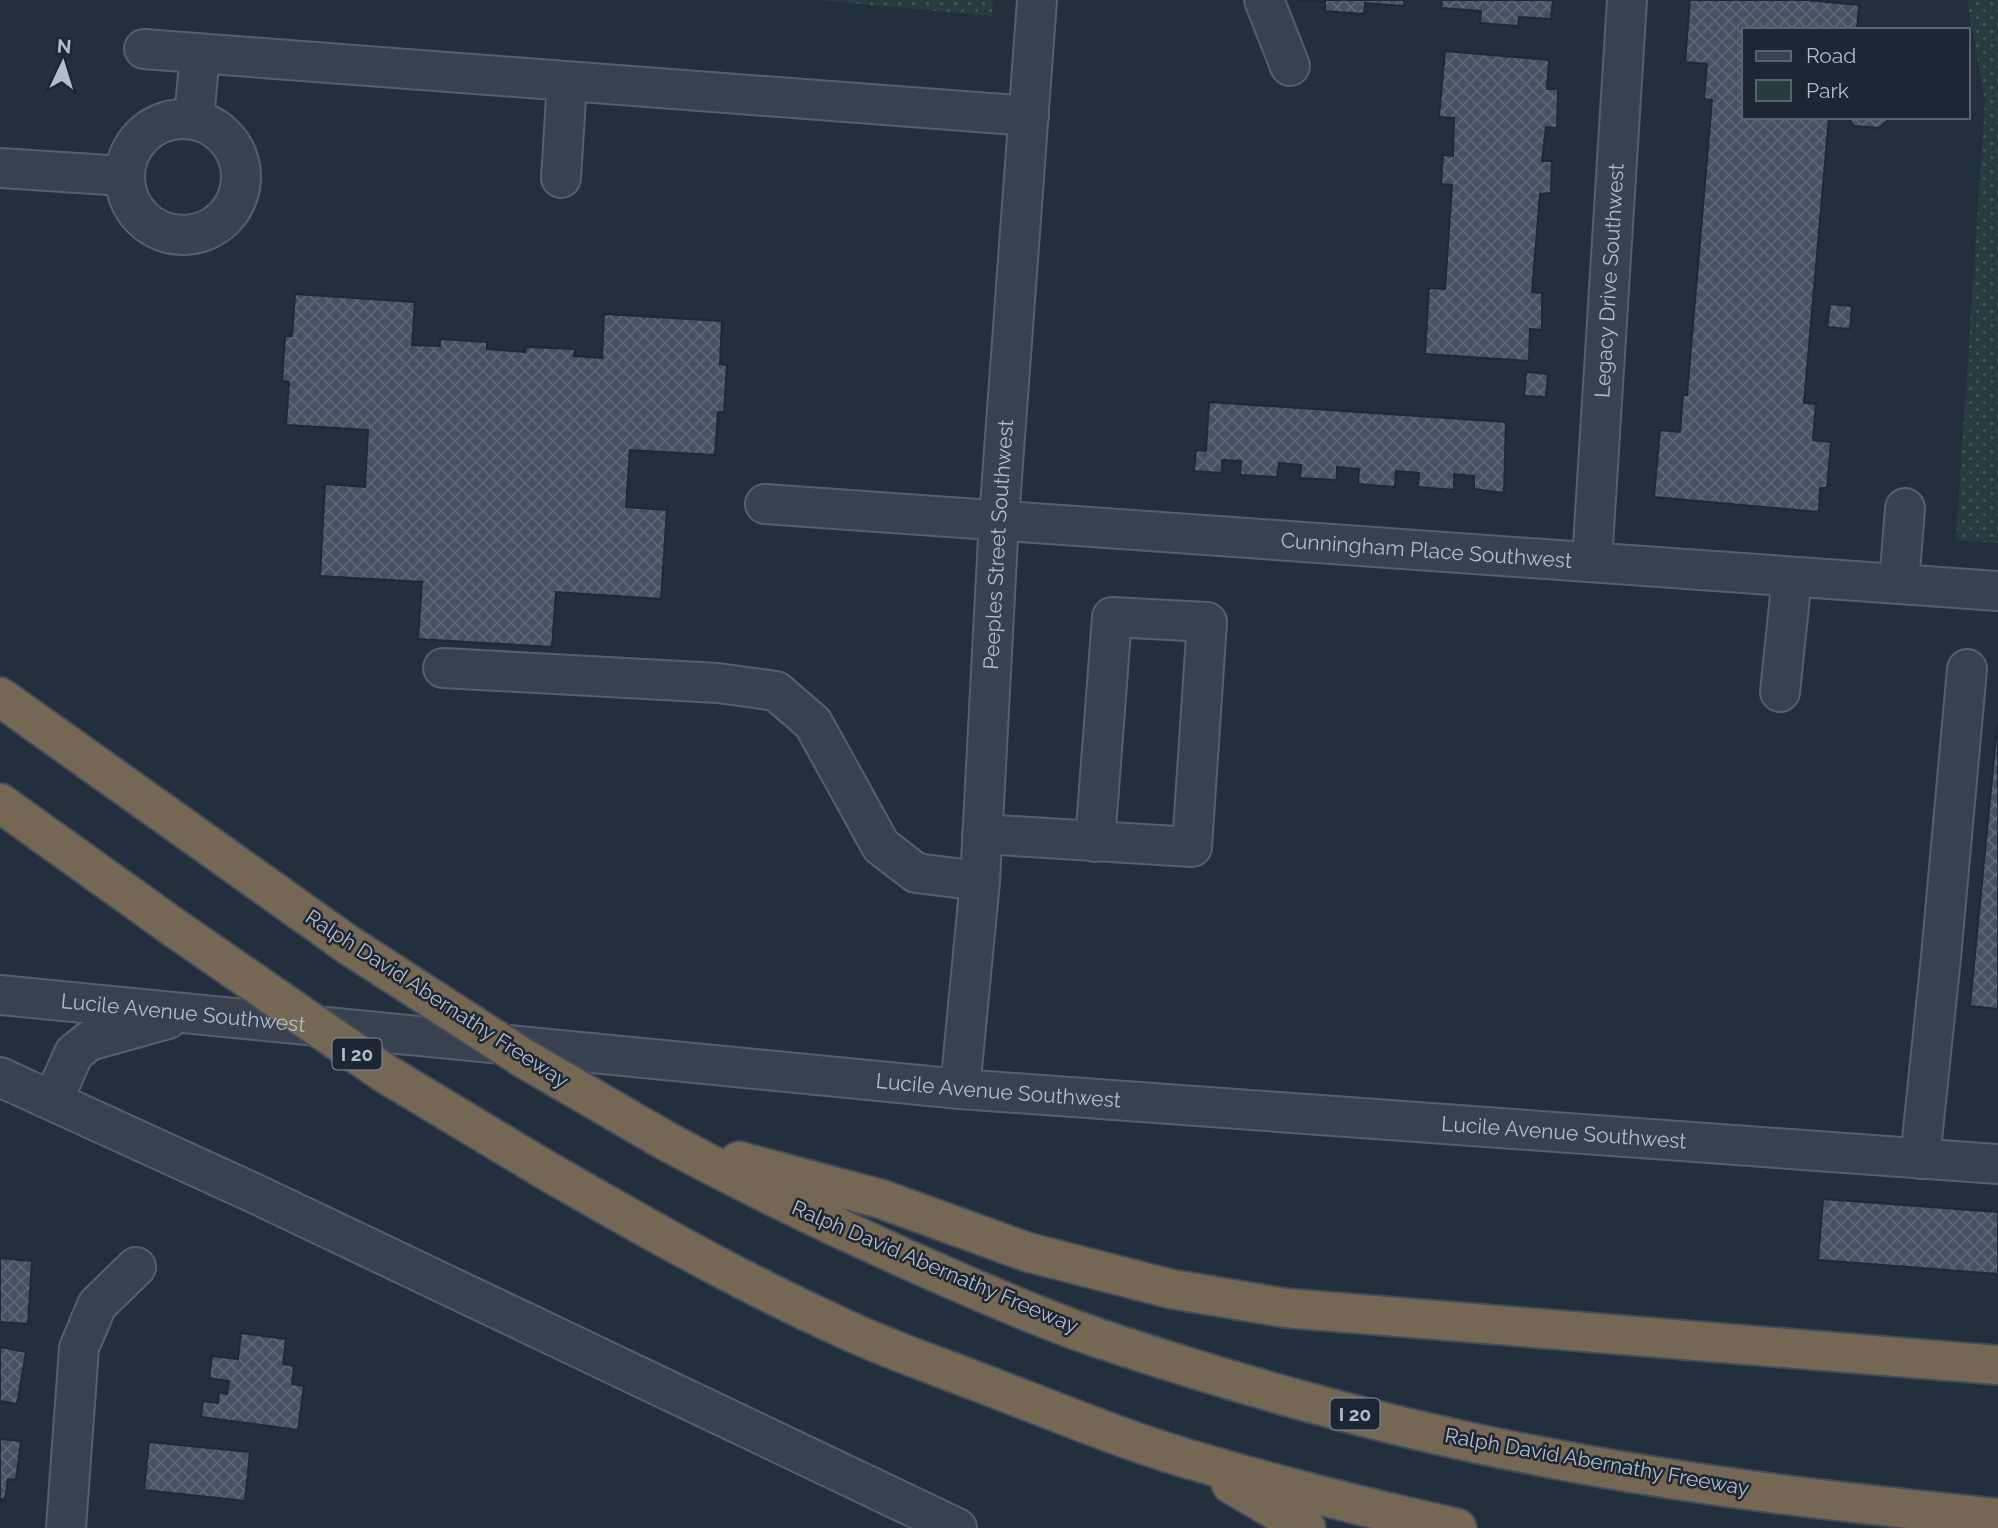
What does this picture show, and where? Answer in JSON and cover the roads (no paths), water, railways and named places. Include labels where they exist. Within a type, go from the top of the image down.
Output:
[{"type":"highway","name":"Ralph David Abernathy Freeway","points":[[0,697],[347,944],[524,1059],[747,1184],[884,1250],[997,1298],[1110,1342],[1292,1398],[1537,1456],[1660,1478],[1998,1518]]},
{"type":"highway","name":"I 20","points":[[0,803],[386,1074],[659,1236],[835,1325],[1183,1457],[1370,1509],[1457,1528]]},
{"type":"highway","points":[[666,1141],[881,1199],[1027,1252],[1171,1289],[1285,1308],[1998,1366]]},
{"type":"highway","points":[[1183,1457],[1306,1528]]},
{"type":"street","name":"Peeples Street Southwest","points":[[960,1089],[979,881],[999,519],[1037,0]]},
{"type":"street","points":[[1264,0],[1290,66]]},
{"type":"street","name":"Legacy Drive Southwest","points":[[1592,562],[1627,0]]},
{"type":"street","points":[[144,49],[1029,116]]},
{"type":"street","points":[[194,118],[200,54]]},
{"type":"street","points":[[561,178],[567,82]]},
{"type":"street","points":[[194,118],[217,129],[230,141],[239,158],[242,178],[238,198],[228,215],[220,222],[192,235],[172,234],[153,227],[137,214],[127,197],[124,176],[127,158],[135,142],[148,130],[164,121],[194,118]]},
{"type":"street","points":[[0,168],[124,176]]},
{"type":"street","name":"Cunningham Place Southwest","points":[[765,504],[1998,591]]},
{"type":"street","points":[[1899,584],[1905,508]]},
{"type":"street","points":[[1780,692],[1792,577]]},
{"type":"street","points":[[982,834],[1095,842],[1192,847],[1207,622],[1112,617],[1095,842]]},
{"type":"street","points":[[443,668],[718,683],[776,691],[813,723],[881,846],[916,873],[979,881]]},
{"type":"street","points":[[1920,1159],[1967,669]]},
{"type":"street","name":"Lucile Avenue Southwest","points":[[0,995],[960,1089],[1998,1164]]},
{"type":"street","points":[[52,1100],[74,1054],[89,1041],[194,1013]]},
{"type":"street","points":[[0,1077],[270,1201],[941,1524]]},
{"type":"street","points":[[66,1528],[79,1348],[97,1304],[136,1267]]}]
